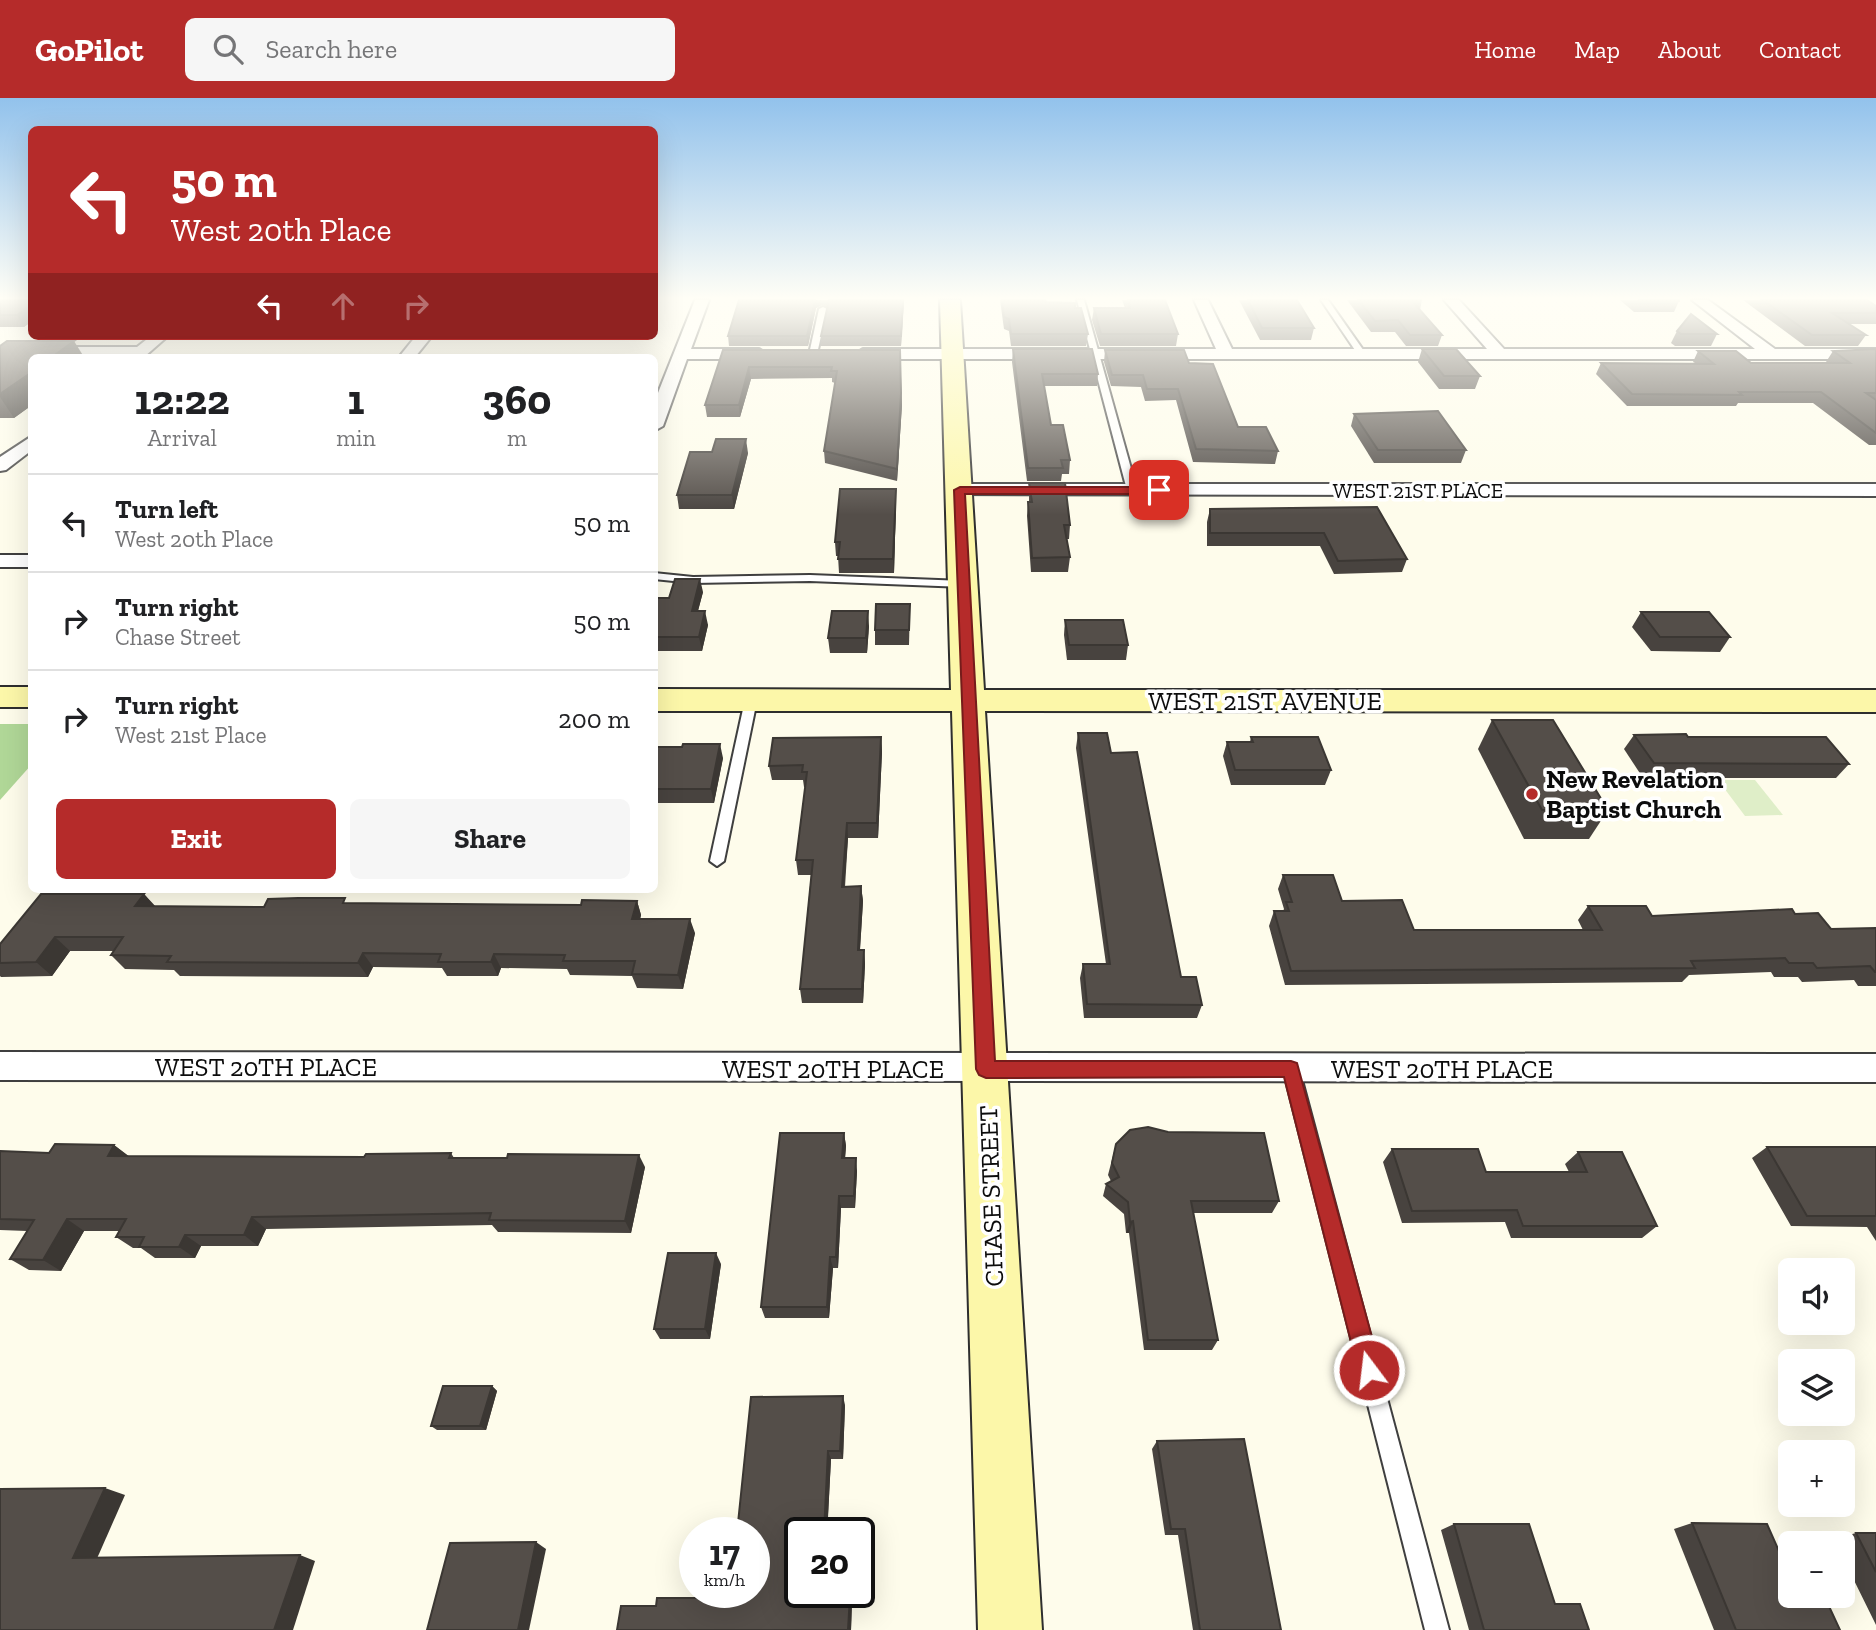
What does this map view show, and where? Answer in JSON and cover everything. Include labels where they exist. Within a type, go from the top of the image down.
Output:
[{"type":"street","points":[[658,416],[675,371]]},
{"type":"street","name":"CHASE STREET","points":[[954,371],[1010,1630]]},
{"type":"street","points":[[0,466],[28,444]]},
{"type":"street","name":"WEST 21ST PLACE","points":[[960,490],[1876,490]]},
{"type":"street","points":[[0,561],[28,561]]},
{"type":"street","points":[[0,696],[28,697]]},
{"type":"street","name":"WEST 21ST AVENUE","points":[[658,700],[1876,701]]},
{"type":"street","name":"WEST 20TH PLACE","points":[[0,1066],[1876,1068]]},
{"type":"lane","points":[[1100,371],[1132,490]]},
{"type":"lane","points":[[658,576],[693,580],[810,578],[964,584]]},
{"type":"lane","points":[[717,861],[751,700]]},
{"type":"lane","points":[[1291,1069],[1437,1630]]},
{"type":"green space","points":[[0,724],[28,724],[28,768],[0,800]]},
{"type":"green space","points":[[1718,780],[1755,780],[1783,815],[1745,816]]},
{"type":"building","points":[[0,371],[28,371],[28,375],[0,394]]},
{"type":"building","points":[[716,371],[748,371],[739,405],[705,405]]},
{"type":"building","points":[[837,371],[900,371],[897,469],[824,451]]},
{"type":"building","points":[[1016,371],[1097,371],[1098,374],[1042,374],[1051,425],[1063,425],[1070,460],[1061,460],[1063,468],[1028,468]]},
{"type":"building","points":[[1111,371],[1216,371],[1238,427],[1266,427],[1278,451],[1196,449],[1178,389],[1147,389],[1143,375],[1112,375]]},
{"type":"building","points":[[1440,371],[1476,371],[1480,376],[1444,376]]},
{"type":"building","points":[[1609,371],[1876,371],[1876,393],[1866,393],[1876,400],[1876,433],[1821,392],[1739,392],[1742,395],[1632,394]]},
{"type":"building","points":[[1438,411],[1466,450],[1378,450],[1354,414]]},
{"type":"building","points":[[716,439],[746,439],[732,495],[677,495],[690,452],[712,452]]},
{"type":"building","points":[[1029,483],[1065,483],[1070,525],[1064,525],[1070,557],[1032,558],[1028,502],[1032,502]]},
{"type":"building","points":[[840,489],[896,489],[893,559],[838,559],[840,542],[835,542]]},
{"type":"building","points":[[1377,507],[1407,559],[1338,561],[1324,533],[1210,533],[1210,509]]},
{"type":"building","points":[[675,579],[700,579],[692,611],[705,611],[699,637],[658,637],[658,598],[669,598]]},
{"type":"building","points":[[876,604],[910,604],[909,630],[875,630]]},
{"type":"building","points":[[832,611],[868,611],[866,638],[828,638]]},
{"type":"building","points":[[1641,612],[1709,612],[1730,637],[1660,637]]},
{"type":"building","points":[[1065,620],[1123,620],[1128,645],[1069,645]]},
{"type":"building","points":[[1492,720],[1553,720],[1608,810],[1542,810]]},
{"type":"building","points":[[1078,733],[1107,733],[1111,753],[1137,752],[1181,977],[1196,977],[1202,1005],[1087,1004],[1083,964],[1110,964]]},
{"type":"building","points":[[1686,734],[1688,737],[1826,737],[1849,764],[1654,763],[1634,735]]},
{"type":"building","points":[[881,737],[877,823],[847,823],[842,887],[861,886],[858,950],[864,950],[862,989],[800,989],[813,860],[796,860],[807,772],[802,772],[803,765],[769,766],[773,738]]},
{"type":"building","points":[[1251,737],[1318,737],[1331,770],[1235,770],[1227,742],[1253,742]]},
{"type":"building","points":[[683,744],[720,744],[711,789],[658,789],[658,747],[682,747]]},
{"type":"building","points":[[1283,875],[1333,875],[1342,901],[1402,900],[1414,930],[1602,930],[1588,906],[1646,906],[1652,916],[1792,909],[1795,914],[1818,913],[1831,929],[1876,928],[1876,972],[1870,966],[1817,968],[1813,963],[1789,963],[1785,958],[1691,961],[1695,968],[1291,971],[1274,911],[1289,911],[1286,902],[1292,902]]},
{"type":"building","points":[[41,894],[144,894],[135,906],[264,907],[268,899],[298,898],[345,898],[343,903],[581,905],[582,900],[637,901],[632,919],[690,919],[678,975],[632,974],[635,961],[563,961],[565,955],[494,954],[491,962],[438,962],[441,954],[363,953],[358,963],[167,962],[171,956],[111,955],[123,937],[55,937],[36,962],[0,963],[0,944]]},
{"type":"building","points":[[1148,1127],[1168,1132],[1264,1133],[1279,1201],[1191,1201],[1218,1340],[1148,1340],[1133,1221],[1130,1222],[1128,1202],[1106,1184],[1119,1177],[1112,1163],[1116,1144],[1130,1130]]},
{"type":"building","points":[[780,1133],[844,1133],[842,1158],[856,1158],[854,1196],[839,1196],[836,1257],[830,1257],[827,1307],[761,1307]]},
{"type":"building","points":[[55,1144],[114,1145],[108,1156],[364,1157],[366,1154],[451,1153],[449,1158],[507,1158],[508,1154],[639,1155],[625,1221],[489,1220],[491,1213],[252,1217],[244,1235],[185,1235],[179,1247],[139,1247],[144,1237],[116,1237],[126,1219],[67,1219],[43,1260],[10,1259],[34,1220],[0,1219],[0,1151],[49,1153]]},
{"type":"building","points":[[1767,1147],[1876,1147],[1876,1216],[1807,1216]]},
{"type":"building","points":[[1392,1149],[1478,1149],[1486,1172],[1587,1172],[1578,1152],[1622,1152],[1657,1226],[1523,1226],[1517,1210],[1412,1211]]},
{"type":"building","points":[[668,1253],[716,1253],[705,1329],[654,1329]]},
{"type":"building","points":[[443,1386],[492,1386],[480,1426],[431,1426]]},
{"type":"building","points":[[843,1396],[840,1451],[828,1451],[825,1517],[784,1517],[784,1608],[849,1608],[848,1630],[617,1630],[621,1606],[656,1606],[657,1598],[679,1598],[679,1608],[770,1608],[770,1517],[739,1517],[751,1397]]},
{"type":"building","points":[[1244,1439],[1281,1630],[1200,1630],[1185,1529],[1171,1529],[1157,1441]]},
{"type":"building","points":[[105,1488],[73,1558],[300,1555],[274,1630],[0,1630],[0,1489]]},
{"type":"building","points":[[1692,1523],[1767,1524],[1778,1549],[1778,1608],[1830,1608],[1840,1630],[1736,1630]]},
{"type":"building","points":[[1454,1524],[1529,1524],[1555,1604],[1580,1604],[1589,1630],[1484,1630]]},
{"type":"building","points":[[1856,1533],[1876,1533],[1876,1572]]},
{"type":"building","points":[[536,1542],[518,1630],[427,1630],[450,1543]]},
{"type":"place","name":"New Revelation Baptist Church","points":[[1532,794]]},
{"type":"route","points":[[1159,490],[960,490],[986,1069],[1291,1069],[1369,1370]]}]
